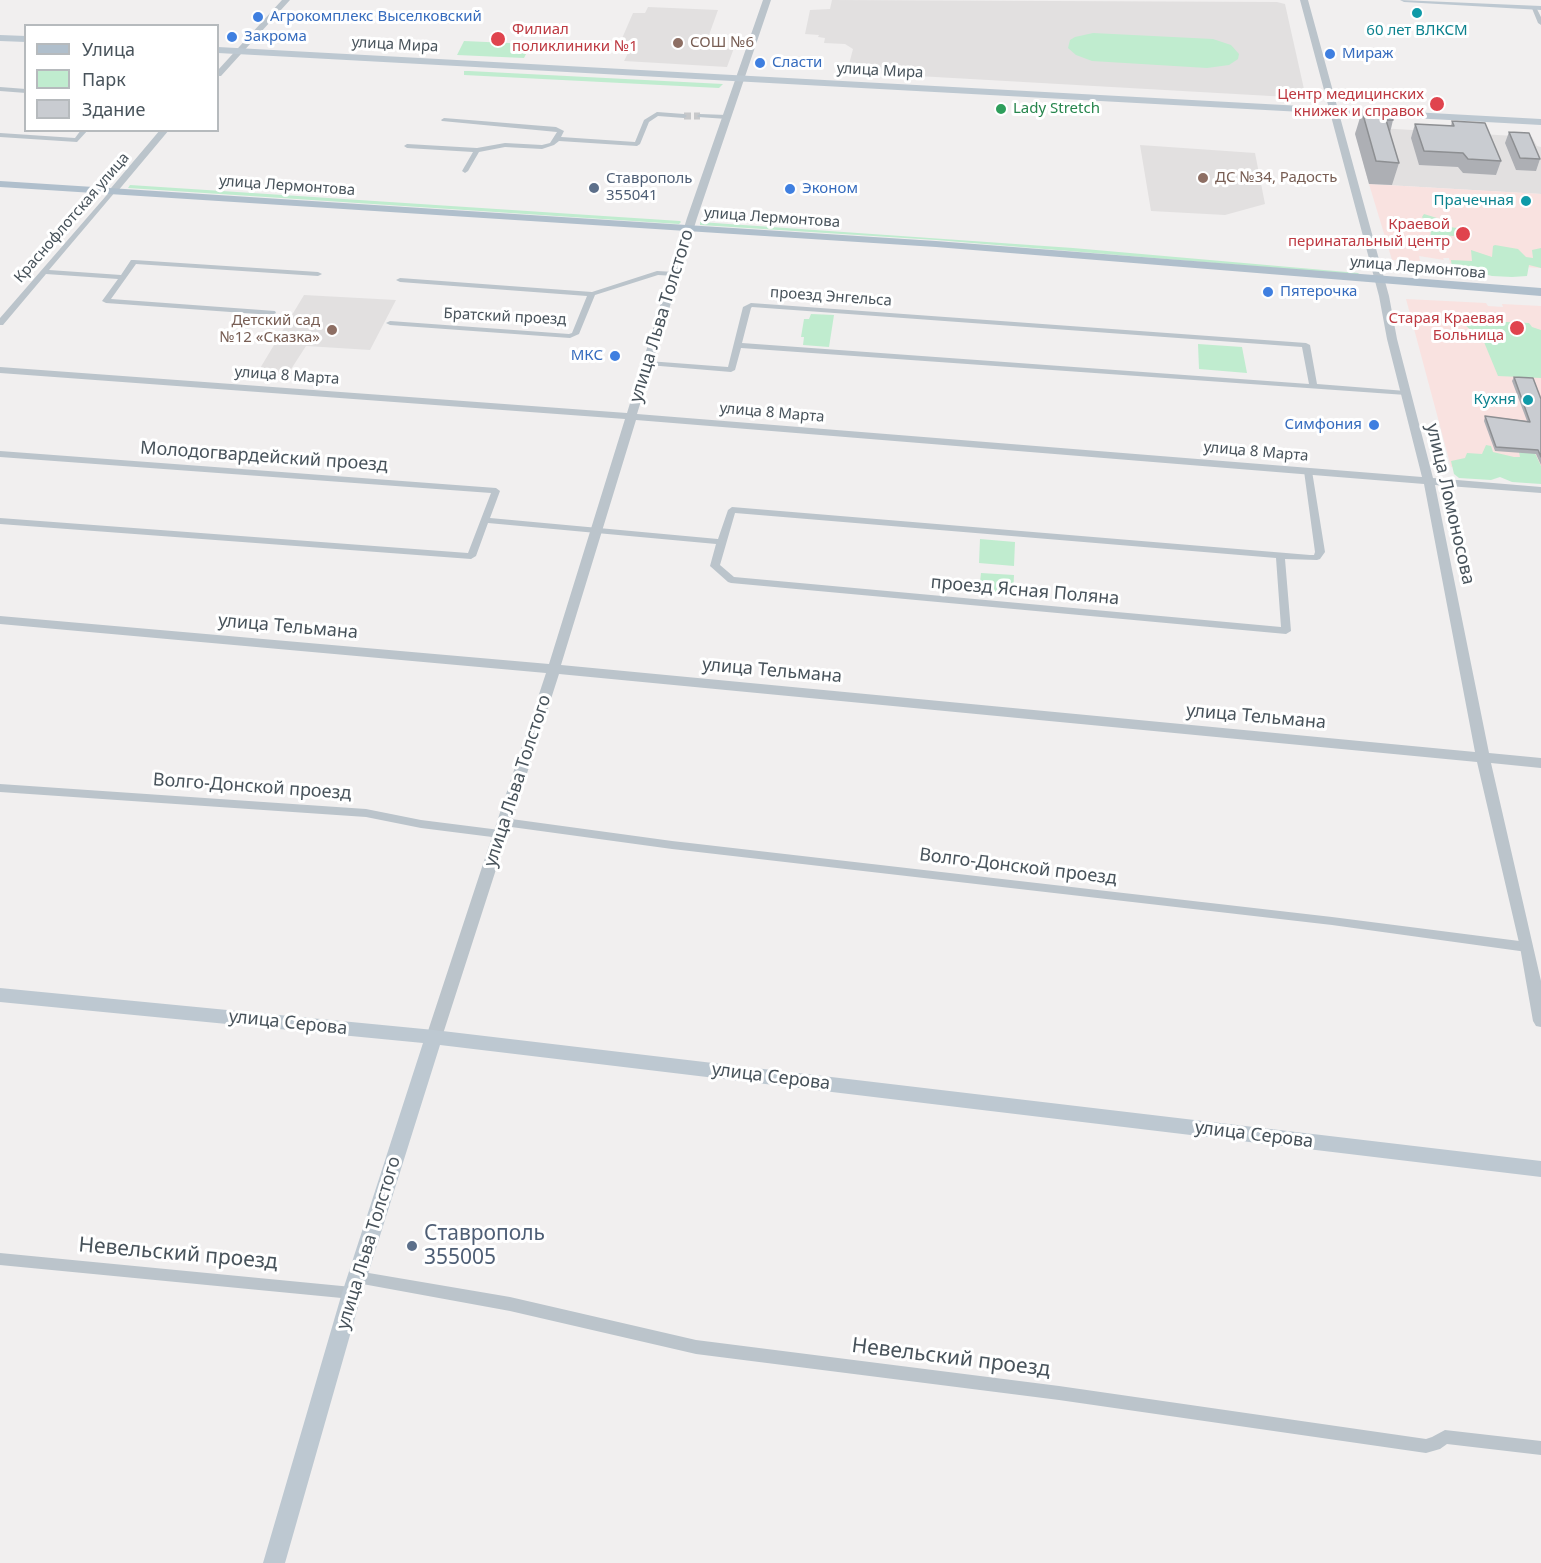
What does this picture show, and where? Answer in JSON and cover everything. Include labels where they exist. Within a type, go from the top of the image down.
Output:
[{"type":"main road","points":[[1404,0],[1537,8]]},
{"type":"main road","points":[[0,38],[24,39]]},
{"type":"main road","name":"улица Мира","points":[[219,50],[1541,122]]},
{"type":"main road","name":"улица Лермонтова","points":[[0,175],[118,186],[690,223],[1378,276],[1541,292]]},
{"type":"main road","name":"улица Лермонтова","points":[[0,184],[118,186]]},
{"type":"main road","name":"улица Лермонтова","points":[[1378,276],[1541,283]]},
{"type":"main road","name":"улица Серова","points":[[0,995],[434,1037],[1541,1169]]},
{"type":"main road","name":"улица Льва Толстого","points":[[274,1563],[355,1285],[434,1037]]},
{"type":"street","points":[[219,73],[286,0]]},
{"type":"street","name":"улица Льва Толстого","points":[[434,1037],[554,669],[690,223],[767,0]]},
{"type":"street","name":"улица Ломоносова","points":[[1304,0],[1378,276],[1429,481],[1483,757],[1527,947],[1541,1020]]},
{"type":"street","points":[[1537,8],[1541,23]]},
{"type":"street","points":[[0,89],[24,91]]},
{"type":"street","points":[[557,139],[637,144],[646,121],[657,114],[684,116]]},
{"type":"street","points":[[700,116],[727,117]]},
{"type":"street","points":[[407,146],[477,150],[505,145],[542,147],[552,144],[561,131],[444,120]]},
{"type":"street","points":[[0,135],[77,140],[83,132]]},
{"type":"street","name":"Краснофлотская улица","points":[[0,323],[163,132]]},
{"type":"street","points":[[465,171],[477,150]]},
{"type":"street","points":[[273,313],[106,301],[134,262],[318,274]]},
{"type":"street","points":[[44,272],[123,276]]},
{"type":"street","name":"Братский проезд","points":[[400,280],[592,294],[657,273],[675,274]]},
{"type":"street","name":"Братский проезд","points":[[390,323],[570,336],[575,334],[592,294]]},
{"type":"street","name":"проезд Энгельса","points":[[738,345],[747,307],[763,305],[1306,345],[1313,386]]},
{"type":"street","points":[[648,363],[731,370],[738,345],[1406,393]]},
{"type":"street","name":"улица 8 Марта","points":[[0,370],[632,417],[1541,490]]},
{"type":"street","name":"Молодогвардейский проезд","points":[[0,454],[496,491],[471,556],[0,521]]},
{"type":"street","name":"проезд Ясная Поляна","points":[[1280,556],[1286,631],[731,580],[715,566],[732,510],[1310,558],[1317,556],[1320,552],[1308,471]]},
{"type":"street","points":[[485,520],[721,542]]},
{"type":"street","name":"улица Тельмана","points":[[0,620],[554,669],[1541,763]]},
{"type":"street","name":"Волго-Донской проезд","points":[[0,788],[366,813],[421,824],[500,834]]},
{"type":"street","name":"Волго-Донской проезд","points":[[504,822],[672,845],[1327,921],[1527,947]]},
{"type":"street","name":"Невельский проезд","points":[[0,1259],[355,1285],[510,1304],[696,1347],[1059,1393],[1426,1446],[1435,1444],[1445,1437],[1541,1448]]},
{"type":"shaded area","points":[[832,0],[1277,2],[1285,4],[1306,98],[847,72],[853,49],[845,44],[824,43],[825,38],[818,37],[819,35],[805,34],[810,10],[830,9]]},
{"type":"shaded area","name":"СОШ №6","points":[[648,7],[718,10],[709,35],[738,37],[727,67],[624,61],[629,51],[617,50],[633,13],[645,13]]},
{"type":"shaded area","points":[[1361,127],[1532,137],[1537,146],[1541,147],[1541,194],[1369,184],[1355,132]]},
{"type":"shaded area","name":"ДС №34, Радость","points":[[1140,145],[1255,153],[1265,204],[1225,215],[1151,211]]},
{"type":"shaded area","name":"Краевой перинатальный центр","points":[[1369,184],[1541,194],[1541,268],[1450,263],[1449,258],[1443,258],[1444,260],[1419,256],[1420,261],[1392,260]]},
{"type":"shaded area","name":"Детский сад №12 «Сказка»","points":[[304,295],[396,300],[370,350],[306,346],[286,377],[256,375]]},
{"type":"shaded area","points":[[1406,299],[1486,303],[1488,306],[1503,307],[1502,304],[1541,306],[1541,473],[1451,467]]},
{"type":"green space","points":[[1093,33],[1213,39],[1231,45],[1239,54],[1238,59],[1229,65],[1207,68],[1092,61],[1076,55],[1068,48],[1070,40],[1075,37]]},
{"type":"green space","points":[[464,41],[531,44],[524,58],[457,55]]},
{"type":"green space","points":[[464,71],[723,84],[719,88],[464,75]]},
{"type":"green space","points":[[130,185],[681,222],[679,224],[128,188]]},
{"type":"green space","points":[[1424,214],[1437,218],[1435,225],[1457,228],[1459,234],[1440,235],[1442,243],[1435,245],[1430,241],[1431,230],[1422,217]]},
{"type":"green space","points":[[700,222],[1073,248],[1358,273],[1360,275],[936,240],[700,225]]},
{"type":"green space","points":[[1495,245],[1518,249],[1526,257],[1533,258],[1532,250],[1541,248],[1541,268],[1529,265],[1527,276],[1512,277],[1492,276],[1468,270],[1462,275],[1456,273],[1452,268],[1451,260],[1472,261],[1471,250],[1492,257]]},
{"type":"green space","points":[[811,314],[834,315],[829,347],[803,345],[804,337],[801,337],[804,319],[809,319]]},
{"type":"green space","points":[[1464,320],[1529,323],[1532,327],[1541,330],[1541,378],[1498,376],[1484,342],[1464,324]]},
{"type":"green space","points":[[1198,344],[1242,347],[1247,373],[1199,369]]},
{"type":"green space","points":[[1486,445],[1491,446],[1493,452],[1514,457],[1520,457],[1518,447],[1533,449],[1541,466],[1541,484],[1512,482],[1500,477],[1491,480],[1459,478],[1454,474],[1451,461],[1465,458],[1467,453],[1482,454]]},
{"type":"green space","points":[[980,539],[1015,542],[1014,566],[979,563]]},
{"type":"green space","points":[[981,573],[1014,575],[1013,595],[979,591]]},
{"type":"building","points":[[1376,106],[1390,111],[1393,120],[1386,120],[1399,163],[1376,161],[1362,111]]},
{"type":"building","points":[[1452,121],[1485,123],[1501,161],[1468,159],[1463,153],[1424,151],[1415,124],[1454,126]]},
{"type":"building","points":[[1509,132],[1529,133],[1540,159],[1520,158]]},
{"type":"building","points":[[1514,377],[1533,378],[1541,399],[1541,457],[1538,450],[1496,447],[1485,416],[1530,422]]},
{"type":"tunnel","points":[[684,116],[700,116]]},
{"type":"place","name":"60 лет ВЛКСМ","points":[[1417,13]]},
{"type":"place","name":"Агрокомплекс Выселковский","points":[[258,17]]},
{"type":"place","name":"Закрома","points":[[232,37]]},
{"type":"place","name":"Филиал поликлиники №1","points":[[498,39]]},
{"type":"place","name":"СОШ №6","points":[[678,43]]},
{"type":"place","name":"Мираж","points":[[1330,54]]},
{"type":"place","name":"Сласти","points":[[760,63]]},
{"type":"place","name":"Центр медицинских книжек и справок","points":[[1437,104]]},
{"type":"place","name":"Lady Stretch","points":[[1001,109]]},
{"type":"place","name":"ДС №34, Радость","points":[[1203,178]]},
{"type":"place","name":"Ставрополь 355041","points":[[594,188]]},
{"type":"place","name":"Эконом","points":[[790,189]]},
{"type":"place","name":"Прачечная","points":[[1526,201]]},
{"type":"place","name":"Краевой перинатальный центр","points":[[1463,234]]},
{"type":"place","name":"Пятерочка","points":[[1268,292]]},
{"type":"place","name":"Старая Краевая Больница","points":[[1517,328]]},
{"type":"place","name":"Детский сад №12 «Сказка»","points":[[332,330]]},
{"type":"place","name":"МКС","points":[[615,356]]},
{"type":"place","name":"Кухня","points":[[1528,400]]},
{"type":"place","name":"Симфония","points":[[1374,425]]},
{"type":"place","name":"Ставрополь 355005","points":[[412,1246]]}]
